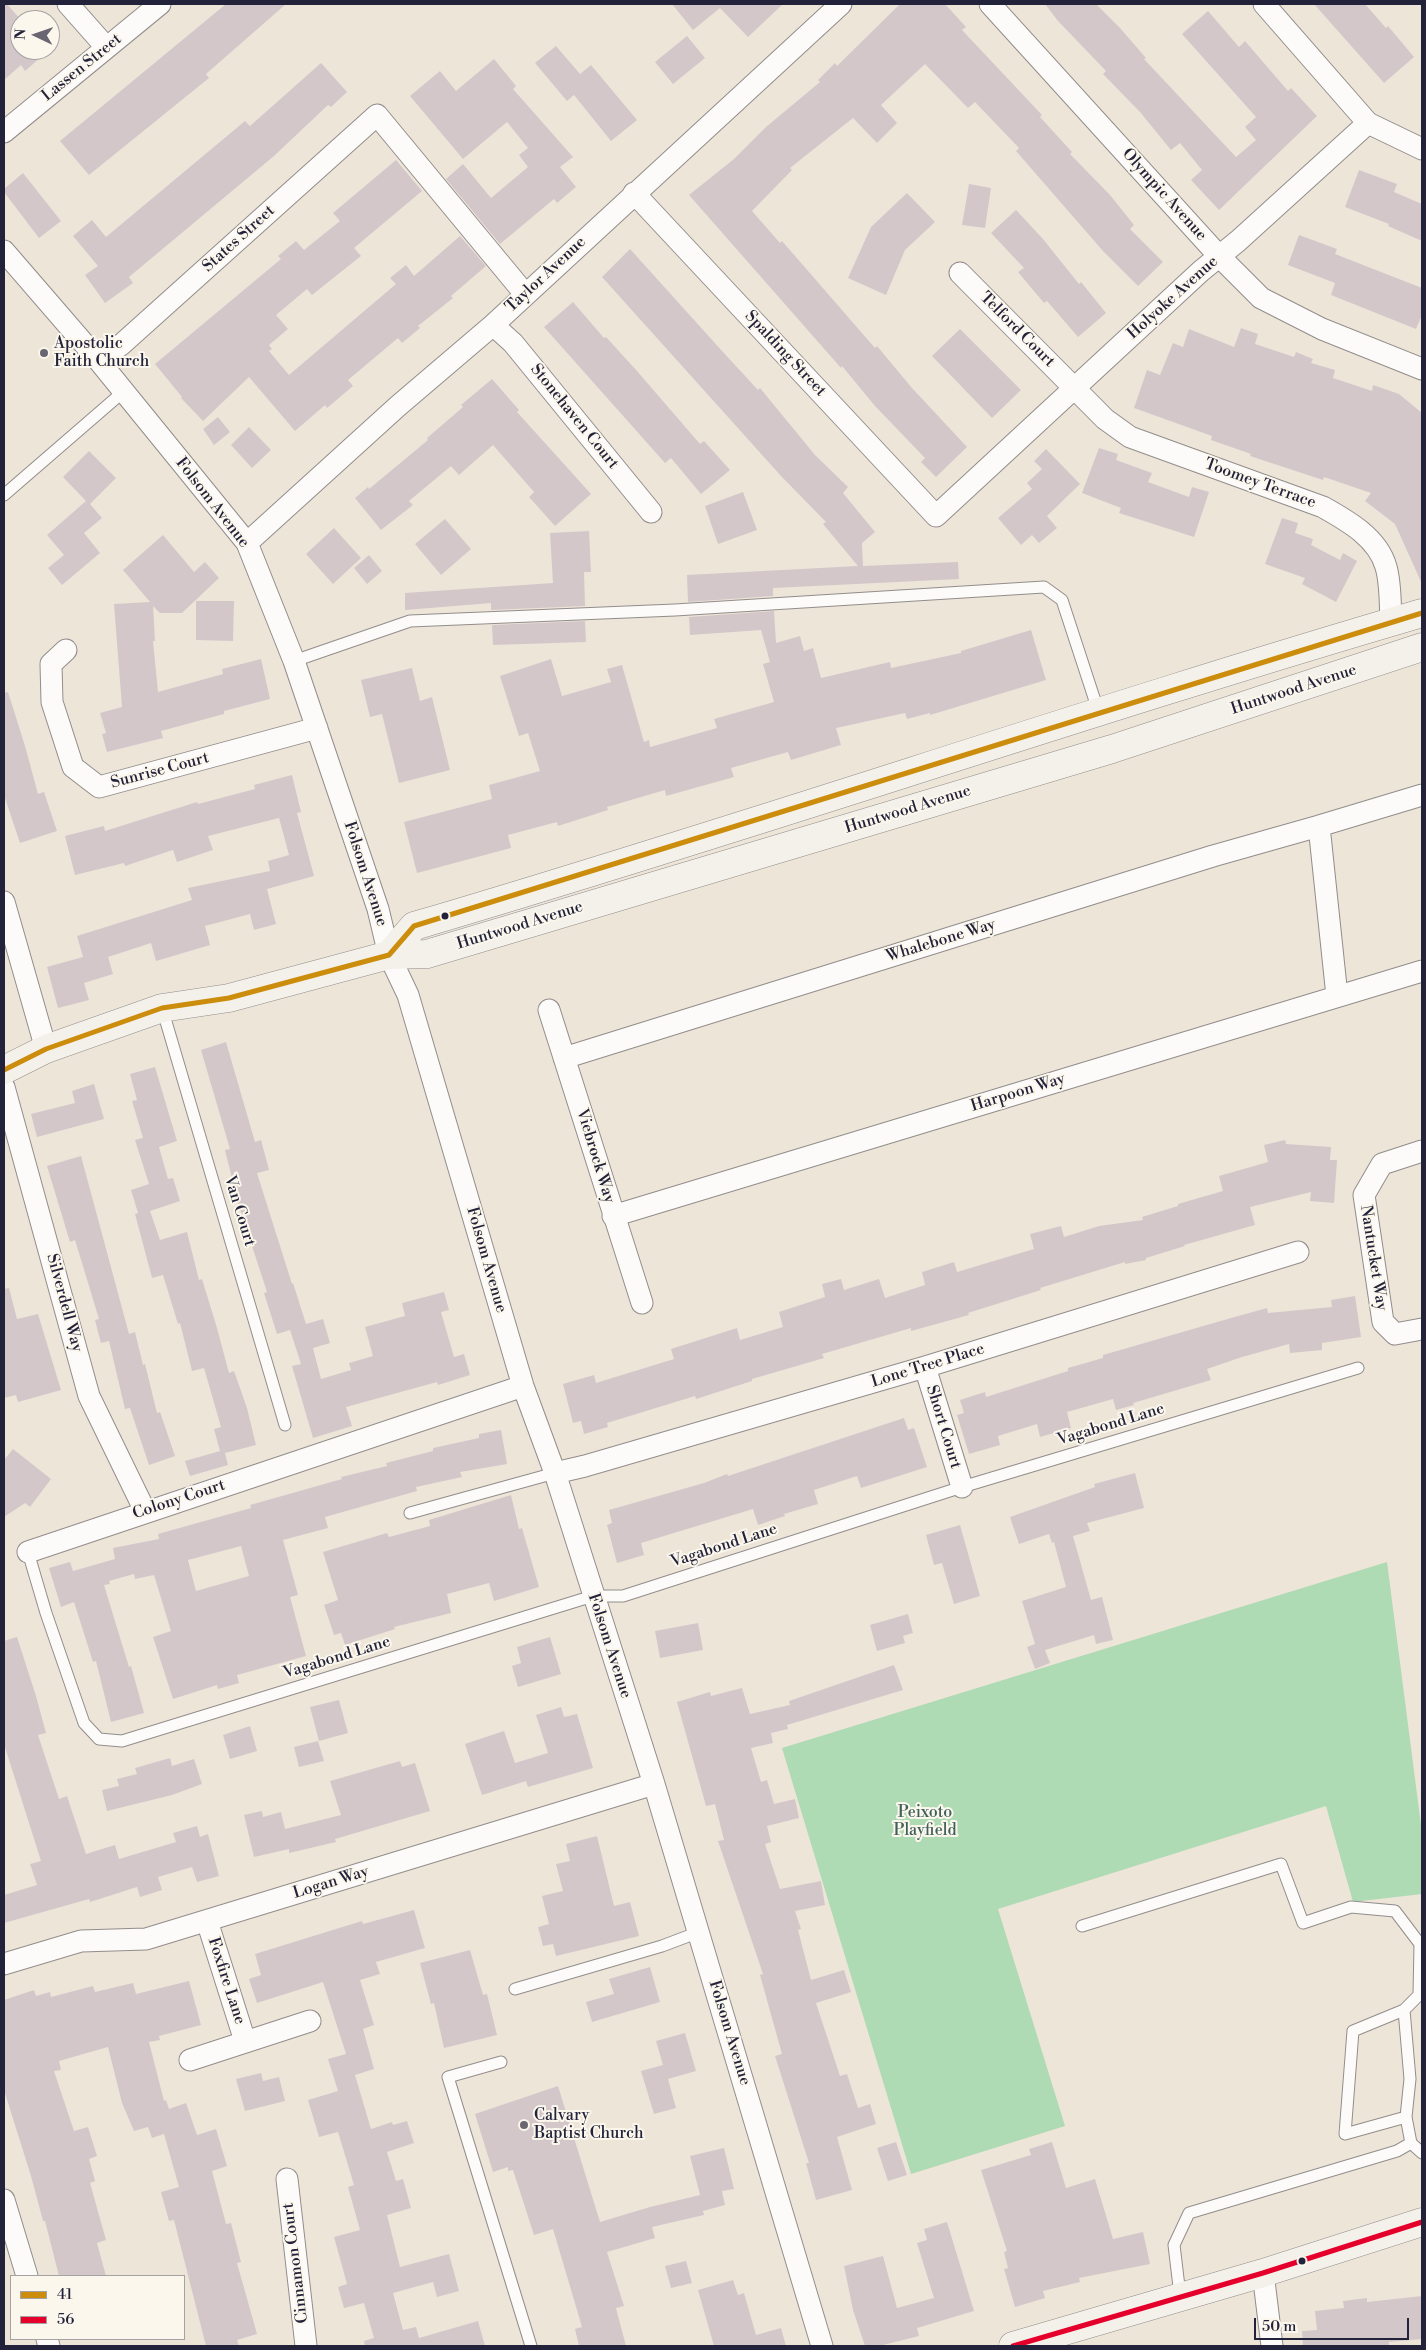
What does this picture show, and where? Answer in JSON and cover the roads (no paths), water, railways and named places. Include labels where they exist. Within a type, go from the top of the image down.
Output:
[{"type":"street","points":[[68,4],[106,47]]},
{"type":"street","name":"Lassen Street","points":[[4,132],[160,4]]},
{"type":"street","name":"Taylor Avenue","points":[[247,543],[398,406],[493,324],[841,4]]},
{"type":"street","name":"Olympic Avenue","points":[[990,4],[1219,256],[1262,298],[1322,329],[1422,369]]},
{"type":"street","points":[[1264,4],[1368,123],[1422,149]]},
{"type":"street","name":"States Street","points":[[98,361],[122,344],[377,115],[525,294]]},
{"type":"street","name":"Holyoke Avenue","points":[[936,516],[1219,256],[1368,123]]},
{"type":"street","name":"Spalding Street","points":[[634,193],[936,516]]},
{"type":"street","name":"Folsom Avenue","points":[[4,251],[98,361],[247,543],[294,661],[378,909],[389,955],[408,995],[523,1386],[555,1473],[654,1784],[822,2346]]},
{"type":"street","name":"Telford Court","points":[[960,273],[1075,388]]},
{"type":"street","name":"Stonehaven Court","points":[[493,324],[513,342],[651,512]]},
{"type":"street","name":"Toomey Terrace","points":[[1075,388],[1105,420],[1130,437],[1323,507],[1350,522],[1376,547],[1387,569],[1391,622]]},
{"type":"street","name":"Huntwood Avenue","points":[[389,955],[414,926],[1100,713],[1273,657],[1422,613]]},
{"type":"street","name":"Huntwood Avenue","points":[[4,1070],[46,1049],[162,1008],[229,998],[389,955],[426,954],[445,949],[1112,749],[1422,647]]},
{"type":"street","name":"Sunrise Court","points":[[66,650],[51,664],[52,702],[73,767],[99,787],[317,728]]},
{"type":"street","name":"Whalebone Way","points":[[564,1058],[1203,859],[1422,794]]},
{"type":"street","points":[[1319,826],[1337,996]]},
{"type":"street","points":[[4,902],[46,1049]]},
{"type":"street","name":"Harpoon Way","points":[[613,1216],[1422,971]]},
{"type":"street","name":"Viebrock Way","points":[[549,1010],[613,1216],[642,1302]]},
{"type":"street","name":"Silverdell Way","points":[[4,1087],[89,1396],[145,1512]]},
{"type":"street","name":"Nantucket Way","points":[[1422,1152],[1382,1164],[1364,1195],[1383,1322],[1395,1334],[1422,1329]]},
{"type":"street","name":"Lone Tree Place","points":[[555,1473],[925,1367],[1298,1252]]},
{"type":"street","name":"Short Court","points":[[925,1367],[962,1487]]},
{"type":"street","name":"Colony Court","points":[[28,1552],[523,1386]]},
{"type":"street","name":"Logan Way","points":[[4,1964],[81,1941],[146,1939],[654,1784]]},
{"type":"street","name":"Foxfire Lane","points":[[207,1921],[245,2041]]},
{"type":"street","name":"Foxfire Lane","points":[[190,2060],[310,2021]]},
{"type":"street","name":"Cinnamon Court","points":[[287,2179],[306,2346]]},
{"type":"street","points":[[4,2200],[27,2275]]},
{"type":"street","points":[[1013,2346],[1180,2295],[1263,2273],[1422,2222]]},
{"type":"street","points":[[1263,2273],[1272,2346]]},
{"type":"lane","points":[[4,495],[123,392]]},
{"type":"lane","points":[[294,661],[410,620],[675,610],[1044,587],[1062,600],[1100,713]]},
{"type":"lane","name":"Van Court","points":[[162,1008],[285,1424]]},
{"type":"lane","name":"Vagabond Lane","points":[[99,1740],[122,1741],[593,1596],[623,1596],[962,1487],[1358,1368]]},
{"type":"lane","points":[[410,1513],[555,1473]]},
{"type":"lane","name":"Colony Court","points":[[28,1552],[46,1613],[84,1723],[99,1740]]},
{"type":"lane","points":[[1082,1926],[1281,1864],[1304,1922],[1351,1907],[1396,1911],[1420,1944],[1419,1995],[1404,2010],[1353,2032],[1345,2134],[1406,2117]]},
{"type":"lane","points":[[515,1989],[662,1946],[699,1932]]},
{"type":"lane","points":[[1404,2010],[1410,2079],[1406,2117],[1411,2143],[1422,2154]]},
{"type":"lane","points":[[502,2062],[448,2077],[531,2346]]},
{"type":"lane","points":[[1180,2295],[1174,2245],[1189,2213],[1397,2151],[1411,2143]]},
{"type":"place","name":"Apostolic Faith Church","points":[[44,353]]},
{"type":"place","name":"Calvary Baptist Church","points":[[524,2125]]},
{"type":"park label","name":"Peixoto Playfield","points":[[925,1822]]}]
